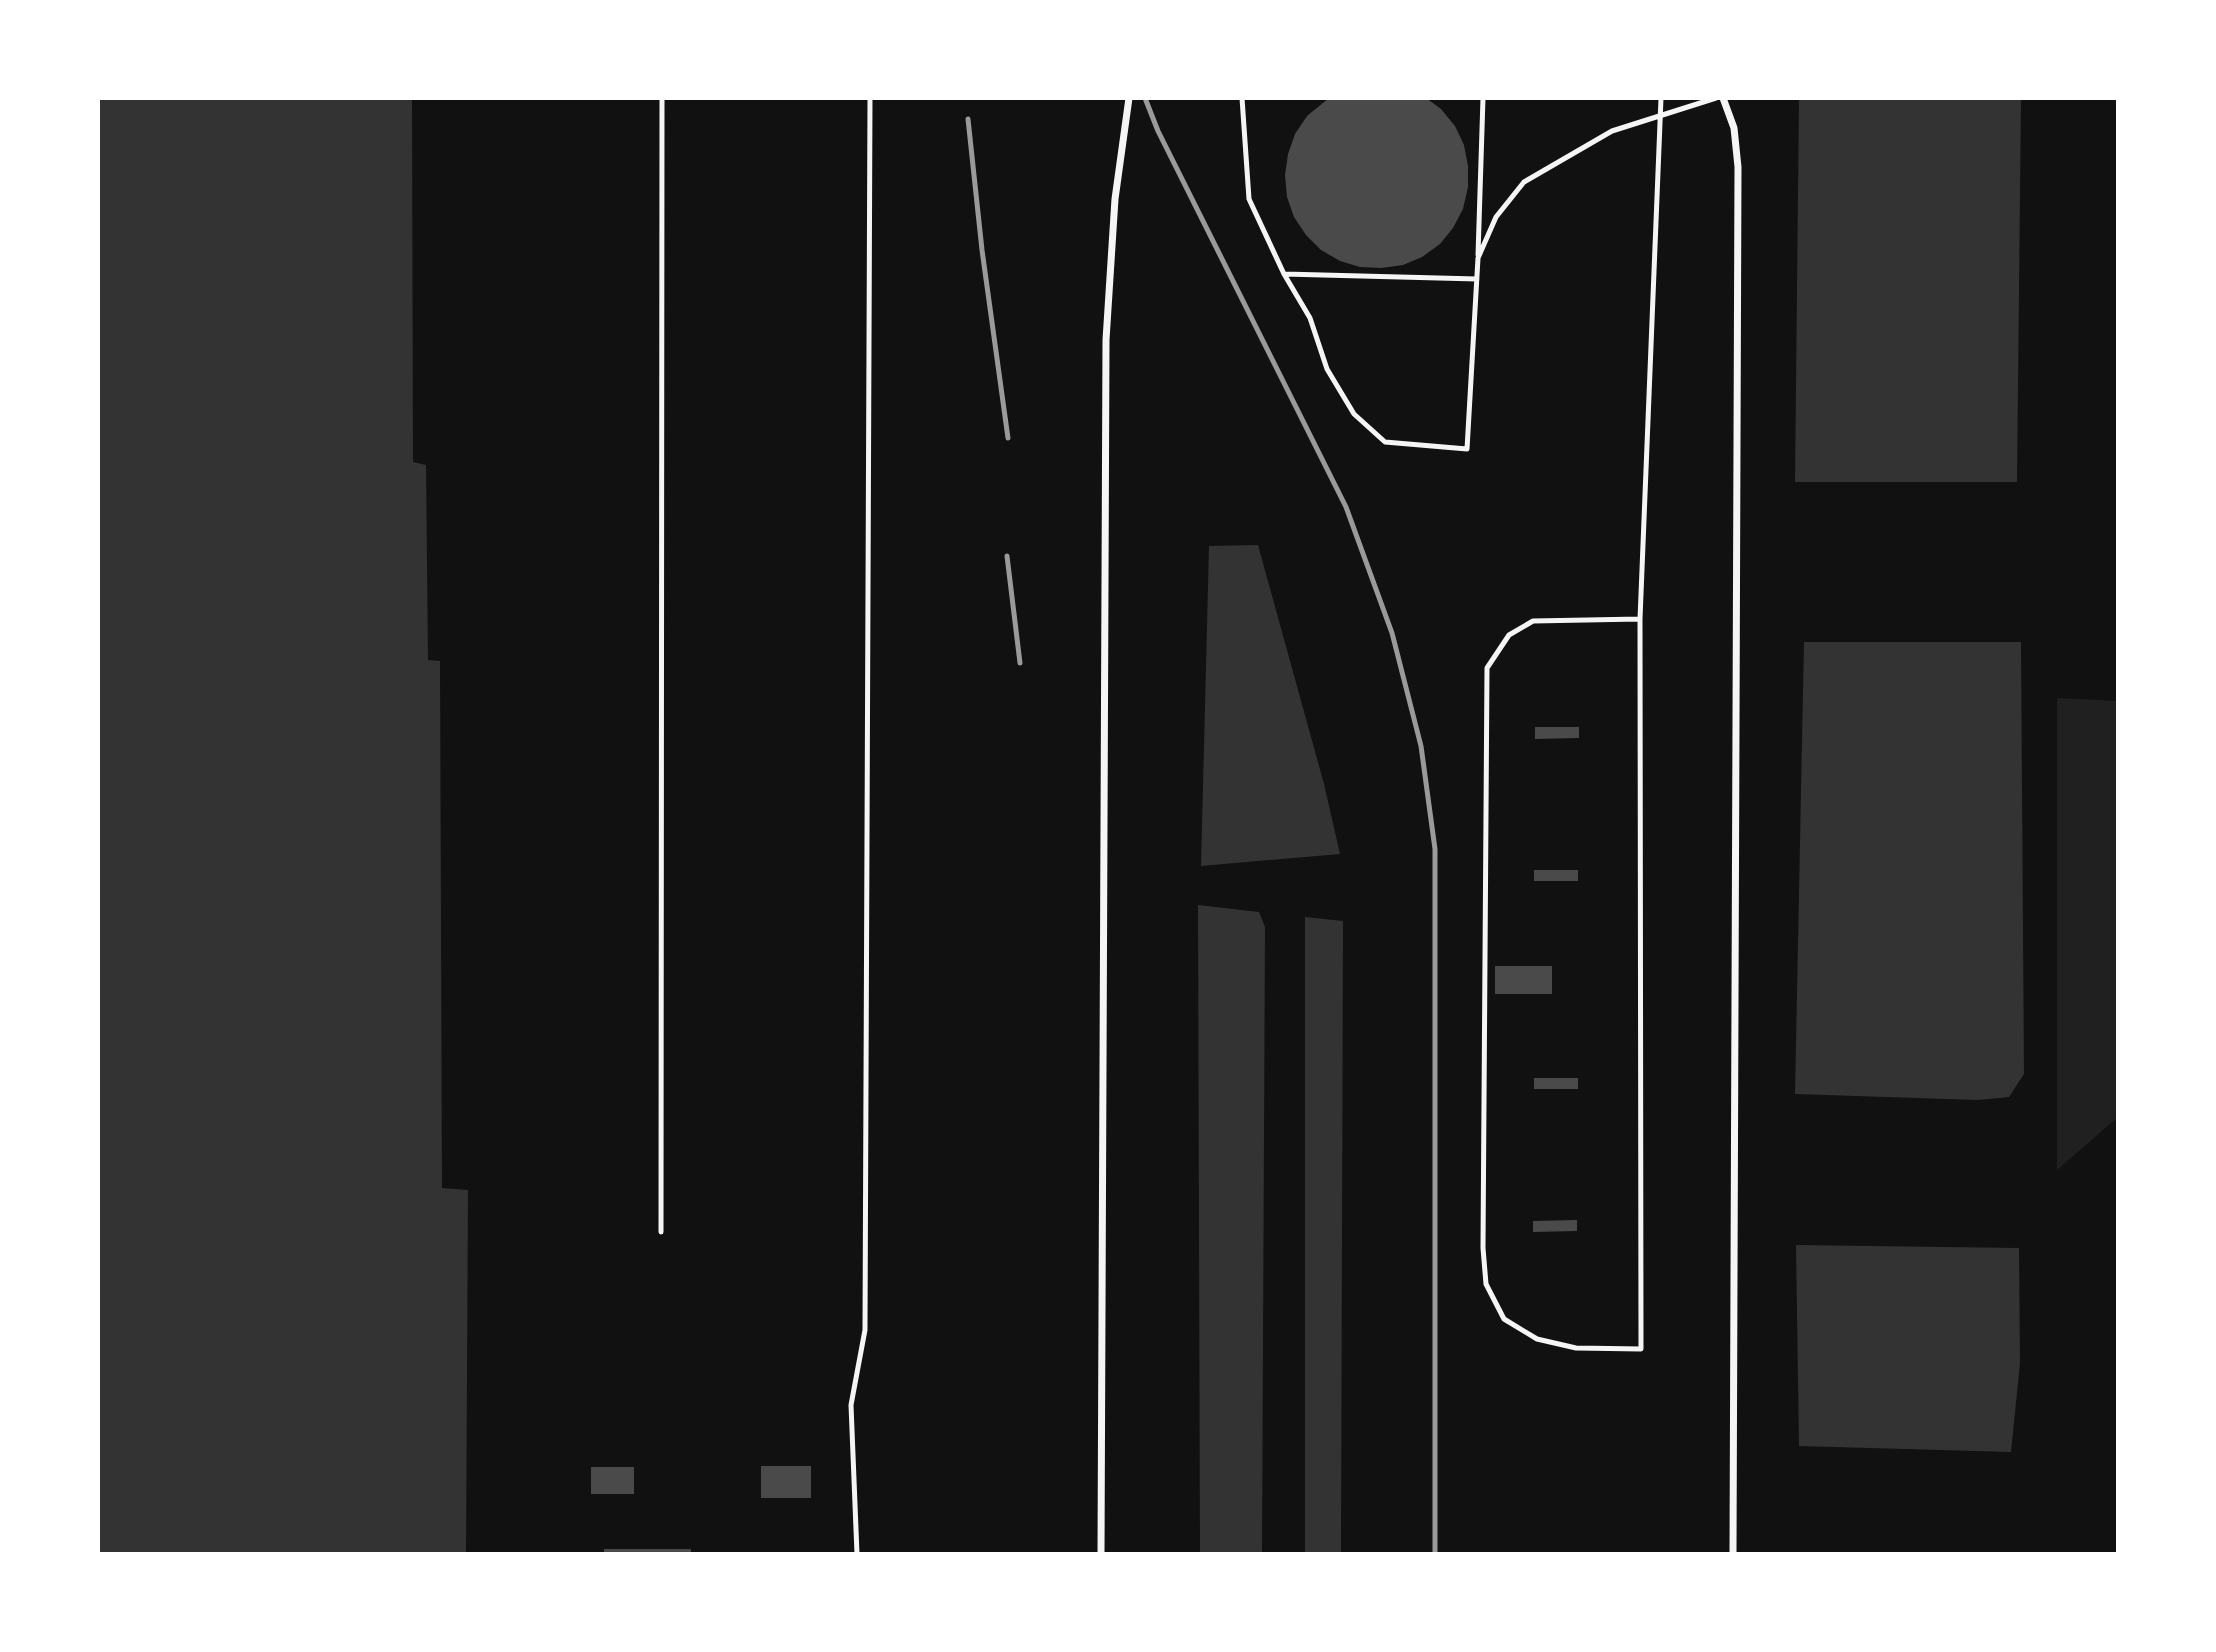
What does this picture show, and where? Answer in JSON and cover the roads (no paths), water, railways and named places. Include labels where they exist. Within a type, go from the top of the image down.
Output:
[{"type":"street","points":[[1101,1554],[1106,366],[1111,250],[1129,98]]},
{"type":"street","points":[[1723,98],[1734,128],[1738,167],[1733,1554]]},
{"type":"lane","points":[[661,1232],[662,98]]},
{"type":"lane","points":[[857,1554],[851,1405],[865,1330],[870,98]]},
{"type":"lane","points":[[1242,98],[1249,200],[1284,274],[1310,318],[1327,369],[1354,414],[1385,442],[1467,449],[1478,258],[1483,98]]},
{"type":"lane","points":[[1640,619],[1532,621],[1509,635],[1487,668],[1483,1248],[1486,1284],[1504,1319],[1537,1339],[1576,1348],[1640,1349],[1640,619],[1661,98]]},
{"type":"lane","points":[[1478,258],[1496,217],[1524,182],[1612,131],[1716,98]]},
{"type":"lane","points":[[1284,274],[1477,279]]},
{"type":"railway","points":[[1145,98],[1158,131],[1346,507],[1392,633],[1421,746],[1435,849],[1435,1554]]},
{"type":"railway","points":[[968,119],[982,250],[1008,438]]},
{"type":"railway","points":[[1007,556],[1020,663]]}]
